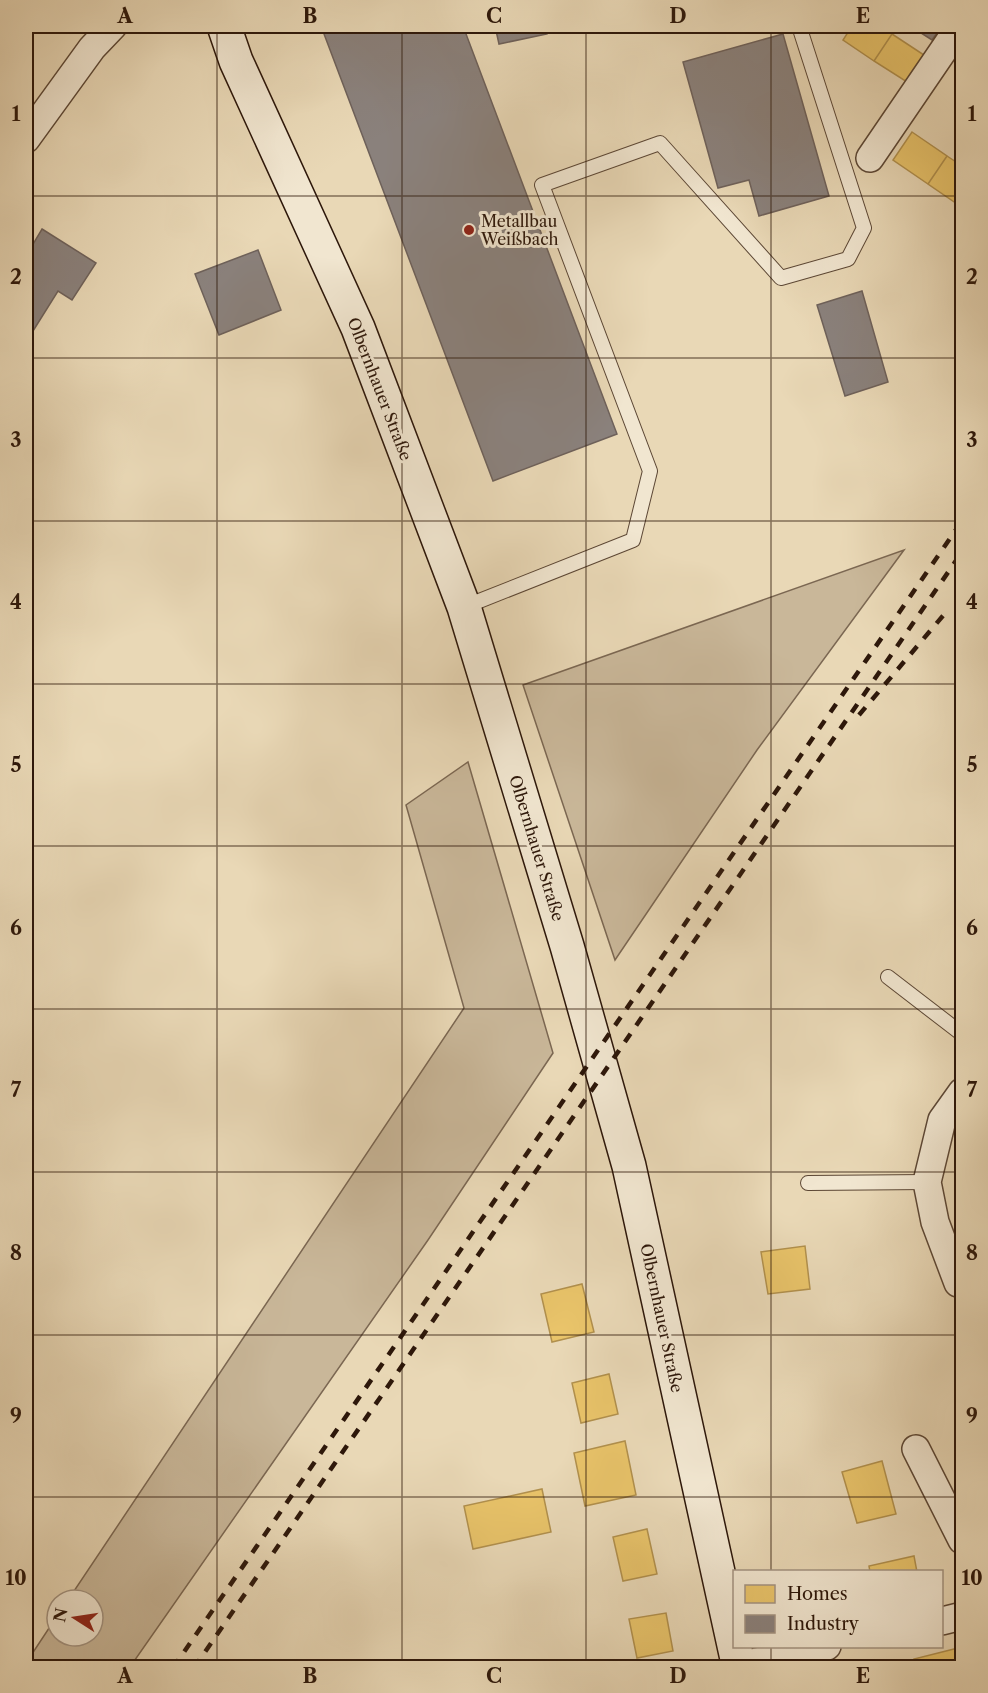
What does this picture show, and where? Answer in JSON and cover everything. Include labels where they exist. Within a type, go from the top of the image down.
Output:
[{"type":"street","points":[[26,139],[97,37],[113,26]]},
{"type":"street","name":"Olbernhauer Straße","points":[[214,26],[236,61]]},
{"type":"street","name":"Olbernhauer Straße","points":[[224,26],[236,61],[357,328],[464,607],[567,946],[629,1166],[733,1640]]},
{"type":"street","points":[[870,158],[960,26]]},
{"type":"street","points":[[963,1092],[942,1120],[927,1182],[935,1222],[958,1283],[963,1281]]},
{"type":"street","points":[[916,1449],[963,1540]]},
{"type":"street","points":[[943,1621],[963,1616]]},
{"type":"street","name":"Olbernhauer Straße","points":[[735,1648],[739,1667]]},
{"type":"street","points":[[739,1667],[823,1648]]},
{"type":"lane","points":[[464,607],[633,540],[650,471],[542,185],[660,143],[781,278],[848,259],[864,228],[799,26]]},
{"type":"lane","points":[[888,977],[963,1034]]},
{"type":"lane","points":[[808,1183],[927,1182]]},
{"type":"shaded area","points":[[904,550],[757,750],[615,960],[523,685]]},
{"type":"shaded area","points":[[468,762],[553,1053],[428,1240],[130,1667],[26,1667],[26,1663],[45,1634],[45,1648],[105,1648],[105,1588],[76,1588],[464,1008],[406,805]]},
{"type":"building: Homes","points":[[852,26],[880,26],[892,34],[874,61],[843,40]]},
{"type":"building: Homes","points":[[892,34],[924,55],[907,82],[874,61]]},
{"type":"building: Homes","points":[[912,132],[947,156],[928,184],[893,160]]},
{"type":"building: Homes","points":[[947,156],[962,166],[960,206],[928,184]]},
{"type":"building: Homes","points":[[805,1246],[810,1289],[768,1294],[761,1252]]},
{"type":"building: Homes","points":[[582,1284],[594,1332],[552,1342],[541,1294]]},
{"type":"building: Homes","points":[[609,1374],[618,1414],[581,1423],[572,1383]]},
{"type":"building: Homes","points":[[625,1441],[636,1495],[585,1506],[574,1453]]},
{"type":"building: Homes","points":[[882,1461],[896,1514],[857,1523],[842,1472]]},
{"type":"building: Homes","points":[[542,1489],[551,1532],[473,1549],[464,1506]]},
{"type":"building: Homes","points":[[647,1529],[657,1574],[623,1581],[613,1537]]},
{"type":"building: Homes","points":[[914,1556],[917,1570],[870,1570],[869,1566]]},
{"type":"building: Homes","points":[[666,1613],[673,1651],[637,1658],[629,1619]]},
{"type":"building: Homes","points":[[962,1647],[962,1668],[916,1668],[914,1659]]},
{"type":"building: Industry","name":"Metallbau Weißbach","points":[[321,26],[463,26],[617,434],[493,481]]},
{"type":"building: Industry","points":[[495,26],[546,26],[547,34],[499,44]]},
{"type":"building: Industry","points":[[910,26],[942,26],[932,40]]},
{"type":"building: Industry","points":[[783,34],[829,196],[759,216],[749,180],[718,188],[683,62]]},
{"type":"building: Industry","points":[[42,229],[96,263],[72,300],[58,291],[28,339],[26,337],[26,256]]},
{"type":"building: Industry","points":[[258,250],[281,310],[219,335],[195,274]]},
{"type":"building: Industry","points":[[862,291],[888,382],[845,396],[817,305]]},
{"type":"railway","points":[[173,1668],[962,521]]},
{"type":"railway","points":[[194,1668],[962,552]]},
{"type":"railway","points":[[859,715],[947,611]]},
{"type":"place","name":"Metallbau Weißbach","points":[[469,230]]}]
